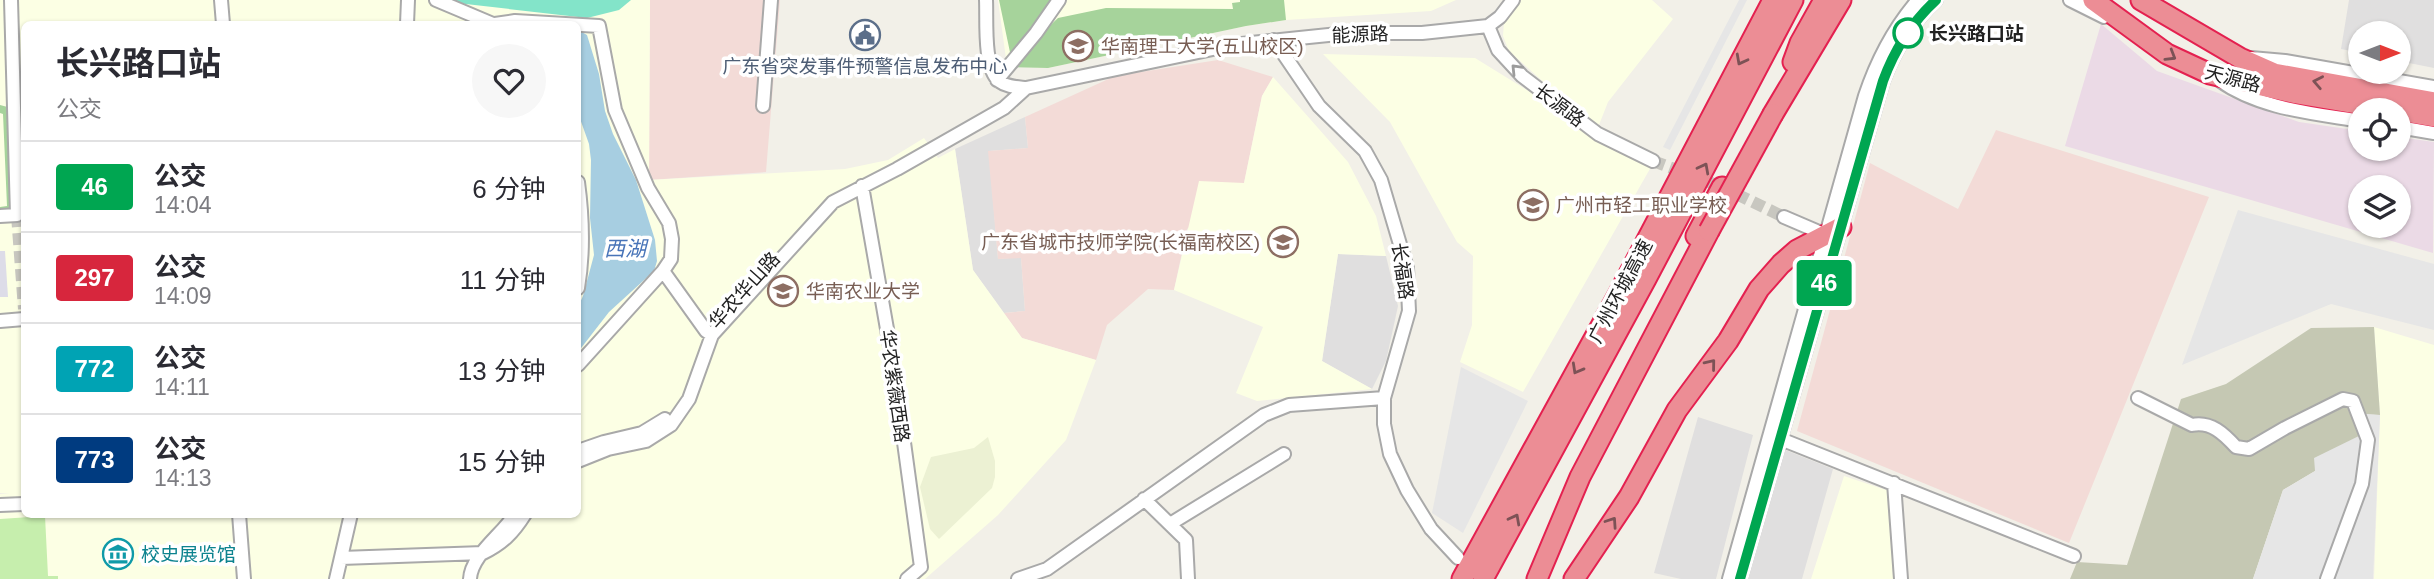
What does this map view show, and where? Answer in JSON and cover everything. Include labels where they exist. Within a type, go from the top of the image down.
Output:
[{"type":"highway","name":"广州环城高速","points":[[1462,579],[1618,295],[1773,0]]},
{"type":"highway","name":"广州环城高速","points":[[1483,579],[1793,0]]},
{"type":"highway","points":[[1773,114],[1800,43],[1824,0]]},
{"type":"highway","points":[[1537,579],[1573,492],[1709,232],[1773,114],[1841,0]]},
{"type":"highway","name":"天源路","points":[[2093,0],[2180,61],[2210,74],[2348,103]]},
{"type":"highway","name":"天源路","points":[[2141,0],[2172,20],[2262,68],[2292,77],[2434,102]]},
{"type":"highway","points":[[2158,0],[2172,20]]},
{"type":"highway","points":[[2411,113],[2434,117]]},
{"type":"highway","points":[[1606,429],[1628,378],[1632,357],[1721,187]]},
{"type":"highway","points":[[1574,579],[1629,497],[1677,410],[1728,341],[1759,289],[1789,257],[1833,231]]},
{"type":"street","points":[[0,216],[17,215],[6,34],[10,0]]},
{"type":"street","points":[[220,0],[223,21]]},
{"type":"street","points":[[407,21],[408,0]]},
{"type":"street","points":[[436,0],[487,21]]},
{"type":"street","points":[[763,106],[771,0]]},
{"type":"street","points":[[986,0],[989,57],[997,79],[1012,87],[1026,88]]},
{"type":"street","points":[[997,79],[1036,33],[1059,0]]},
{"type":"street","points":[[1488,26],[1500,17],[1513,0]]},
{"type":"street","points":[[1729,579],[1774,437],[1833,231],[1874,72],[1899,23],[1918,0]]},
{"type":"street","points":[[1833,231],[1888,68],[1905,36],[1936,0]]},
{"type":"street","points":[[2070,0],[2136,32]]},
{"type":"street","points":[[581,25],[599,26],[615,110],[648,188],[669,223],[672,239],[671,259],[663,271],[581,362]]},
{"type":"street","name":"能源路","points":[[1026,88],[1232,44],[1348,33],[1456,31],[1488,26]]},
{"type":"street","name":"长源路","points":[[1488,26],[1498,50],[1522,76],[1598,134],[1653,161]]},
{"type":"street","name":"长福路","points":[[1274,40],[1297,77],[1320,106],[1365,151],[1381,180],[1407,268],[1409,311],[1384,398],[1384,424],[1390,454],[1407,490],[1431,530],[1458,558]]},
{"type":"street","points":[[2240,58],[2285,61],[2434,87]]},
{"type":"street","points":[[2210,74],[2227,86],[2255,99],[2296,110],[2348,119]]},
{"type":"street","name":"华农华山路","points":[[581,460],[608,449],[646,441],[669,422],[689,399],[709,333],[829,201],[862,186],[1004,108],[1026,88]]},
{"type":"street","points":[[2411,129],[2434,133]]},
{"type":"street","name":"华农紫薇西路","points":[[862,186],[894,369],[921,567],[907,579]]},
{"type":"street","points":[[581,206],[581,272]]},
{"type":"street","points":[[1784,217],[1833,231]]},
{"type":"street","points":[[663,271],[709,333]]},
{"type":"street","points":[[0,321],[21,319]]},
{"type":"street","points":[[1018,579],[1047,569],[1264,415],[1289,405],[1384,398]]},
{"type":"street","points":[[2138,398],[2192,425],[2202,423],[2222,432],[2236,447],[2249,449],[2343,398],[2353,401],[2368,440],[2362,484],[2327,579]]},
{"type":"street","points":[[581,450],[642,433],[669,422]]},
{"type":"street","points":[[1774,437],[2074,556]]},
{"type":"street","points":[[1740,579],[1774,437]]},
{"type":"street","points":[[1170,524],[1284,454]]},
{"type":"street","points":[[1894,483],[1901,579]]},
{"type":"street","points":[[1144,499],[1186,540],[1188,579]]},
{"type":"street","points":[[0,505],[21,504]]},
{"type":"street","points":[[239,518],[244,579]]},
{"type":"street","points":[[337,579],[350,518]]},
{"type":"street","points":[[470,579],[485,546],[513,518]]},
{"type":"street","points":[[341,558],[484,552],[500,544],[514,531],[522,518]]},
{"type":"shaded area","name":"华南农业大学","points":[[0,0],[650,0],[649,180],[845,169],[888,160],[924,138],[938,158],[955,149],[973,270],[1022,338],[1096,360],[1066,440],[998,515],[925,579],[0,579],[0,494],[10,493],[0,493]]},
{"type":"shaded area","points":[[650,0],[780,0],[766,172],[649,180]]},
{"type":"shaded area","name":"华南理工大学(五山校区)","points":[[998,0],[1456,0],[1431,11],[1286,20],[1246,26],[1048,68],[1007,66]]},
{"type":"shaded area","points":[[1518,0],[1652,0],[1673,19],[1608,102],[1597,130],[1509,51],[1503,36],[1504,22]]},
{"type":"shaded area","points":[[1739,0],[1747,0],[1670,150],[1663,147]]},
{"type":"shaded area","points":[[2349,0],[2434,0],[2434,68],[2412,64],[2412,21],[2348,21],[2348,50],[2341,49]]},
{"type":"shaded area","points":[[2101,24],[2157,71],[2299,122],[2348,129],[2348,161],[2411,161],[2411,139],[2434,142],[2433,253],[2381,238],[2411,238],[2411,175],[2348,175],[2348,228],[2065,146]]},
{"type":"shaded area","name":"广州市轻工职业学校","points":[[1323,54],[1475,58],[1651,167],[1523,392],[1460,362],[1472,325],[1473,256],[1457,242],[1390,122]]},
{"type":"shaded area","points":[[1218,60],[1273,77],[1262,96],[1244,183],[1187,229],[1174,290],[1148,289],[1107,325],[1096,360],[1022,338],[1004,313],[1025,311],[1021,258],[998,259],[988,151],[1028,148],[1025,117],[1115,76]]},
{"type":"shaded area","name":"广东省城市技师学院(长福南校区)","points":[[1273,77],[1348,162],[1376,216],[1386,256],[1338,254],[1322,361],[1372,389],[1257,401],[1236,393],[1263,327],[1174,290],[1199,181],[1244,183],[1262,96]]},
{"type":"shaded area","points":[[1025,117],[1028,148],[989,151],[998,259],[1021,257],[1025,311],[1004,313],[973,270],[955,149]]},
{"type":"shaded area","points":[[1996,130],[2209,197],[2069,543],[1797,431],[1870,163],[1958,209]]},
{"type":"shaded area","points":[[2238,210],[2434,264],[2434,330],[2331,304],[2182,365]]},
{"type":"shaded area","points":[[0,251],[5,251],[8,297],[0,297]]},
{"type":"shaded area","points":[[1338,254],[1386,256],[1398,306],[1386,361],[1372,389],[1322,361]]},
{"type":"shaded area","points":[[2374,327],[2434,345],[2434,579],[2374,579],[2380,415]]},
{"type":"shaded area","points":[[2374,327],[2380,415],[2354,414],[2365,433],[2315,471],[2283,490],[2253,579],[2070,579],[2077,562],[2127,565],[2181,399],[2226,384],[2311,328]]},
{"type":"shaded area","points":[[1461,367],[1528,401],[1463,533],[1432,513]]},
{"type":"shaded area","points":[[2354,413],[2380,415],[2373,579],[2253,579],[2283,490],[2315,471],[2314,458],[2365,433]]},
{"type":"shaded area","points":[[1698,417],[1753,435],[1716,579],[1681,579],[1654,573]]},
{"type":"shaded area","points":[[988,437],[995,461],[992,488],[939,539],[930,529],[920,487],[931,457],[974,448]]},
{"type":"shaded area","points":[[1783,449],[1833,469],[1802,579],[1747,579]]},
{"type":"shaded area","points":[[1844,476],[1889,491],[1893,579],[1811,579]]},
{"type":"green space","points":[[447,0],[631,0],[619,10],[587,18]]},
{"type":"green space","points":[[999,0],[1053,0],[1011,57]]},
{"type":"green space","points":[[1240,0],[1284,0],[1286,20],[1048,68],[1006,67],[1058,18],[1106,8],[1233,9],[1232,3]]},
{"type":"green space","points":[[0,105],[15,109],[17,215],[0,216],[0,207],[7,206],[3,114],[0,113]]},
{"type":"green space","points":[[45,518],[48,576],[58,576],[58,579],[0,579],[0,519]]},
{"type":"water","name":"西湖","points":[[581,32],[587,35],[613,134],[636,180],[655,240],[657,261],[654,271],[609,312],[581,348],[581,300],[594,255],[590,218],[589,144],[581,121]]},
{"type":"tunnel","points":[[1653,161],[1722,187],[1784,217]]},
{"type":"tunnel","points":[[17,215],[21,269]]},
{"type":"bus line","name":"46","points":[[1740,579],[1883,81],[1901,43],[1936,0]]},
{"type":"place","name":"长兴路口站","points":[[1908,33]]},
{"type":"place","name":"广东省突发事件预警信息发布中心","points":[[865,35]]},
{"type":"place","name":"华南理工大学(五山校区)","points":[[1078,46]]},
{"type":"place","name":"广州市轻工职业学校","points":[[1533,205]]},
{"type":"place","name":"广东省城市技师学院(长福南校区)","points":[[1283,242]]},
{"type":"place","name":"华南农业大学","points":[[783,291]]},
{"type":"place","name":"校史展览馆","points":[[118,554]]}]
